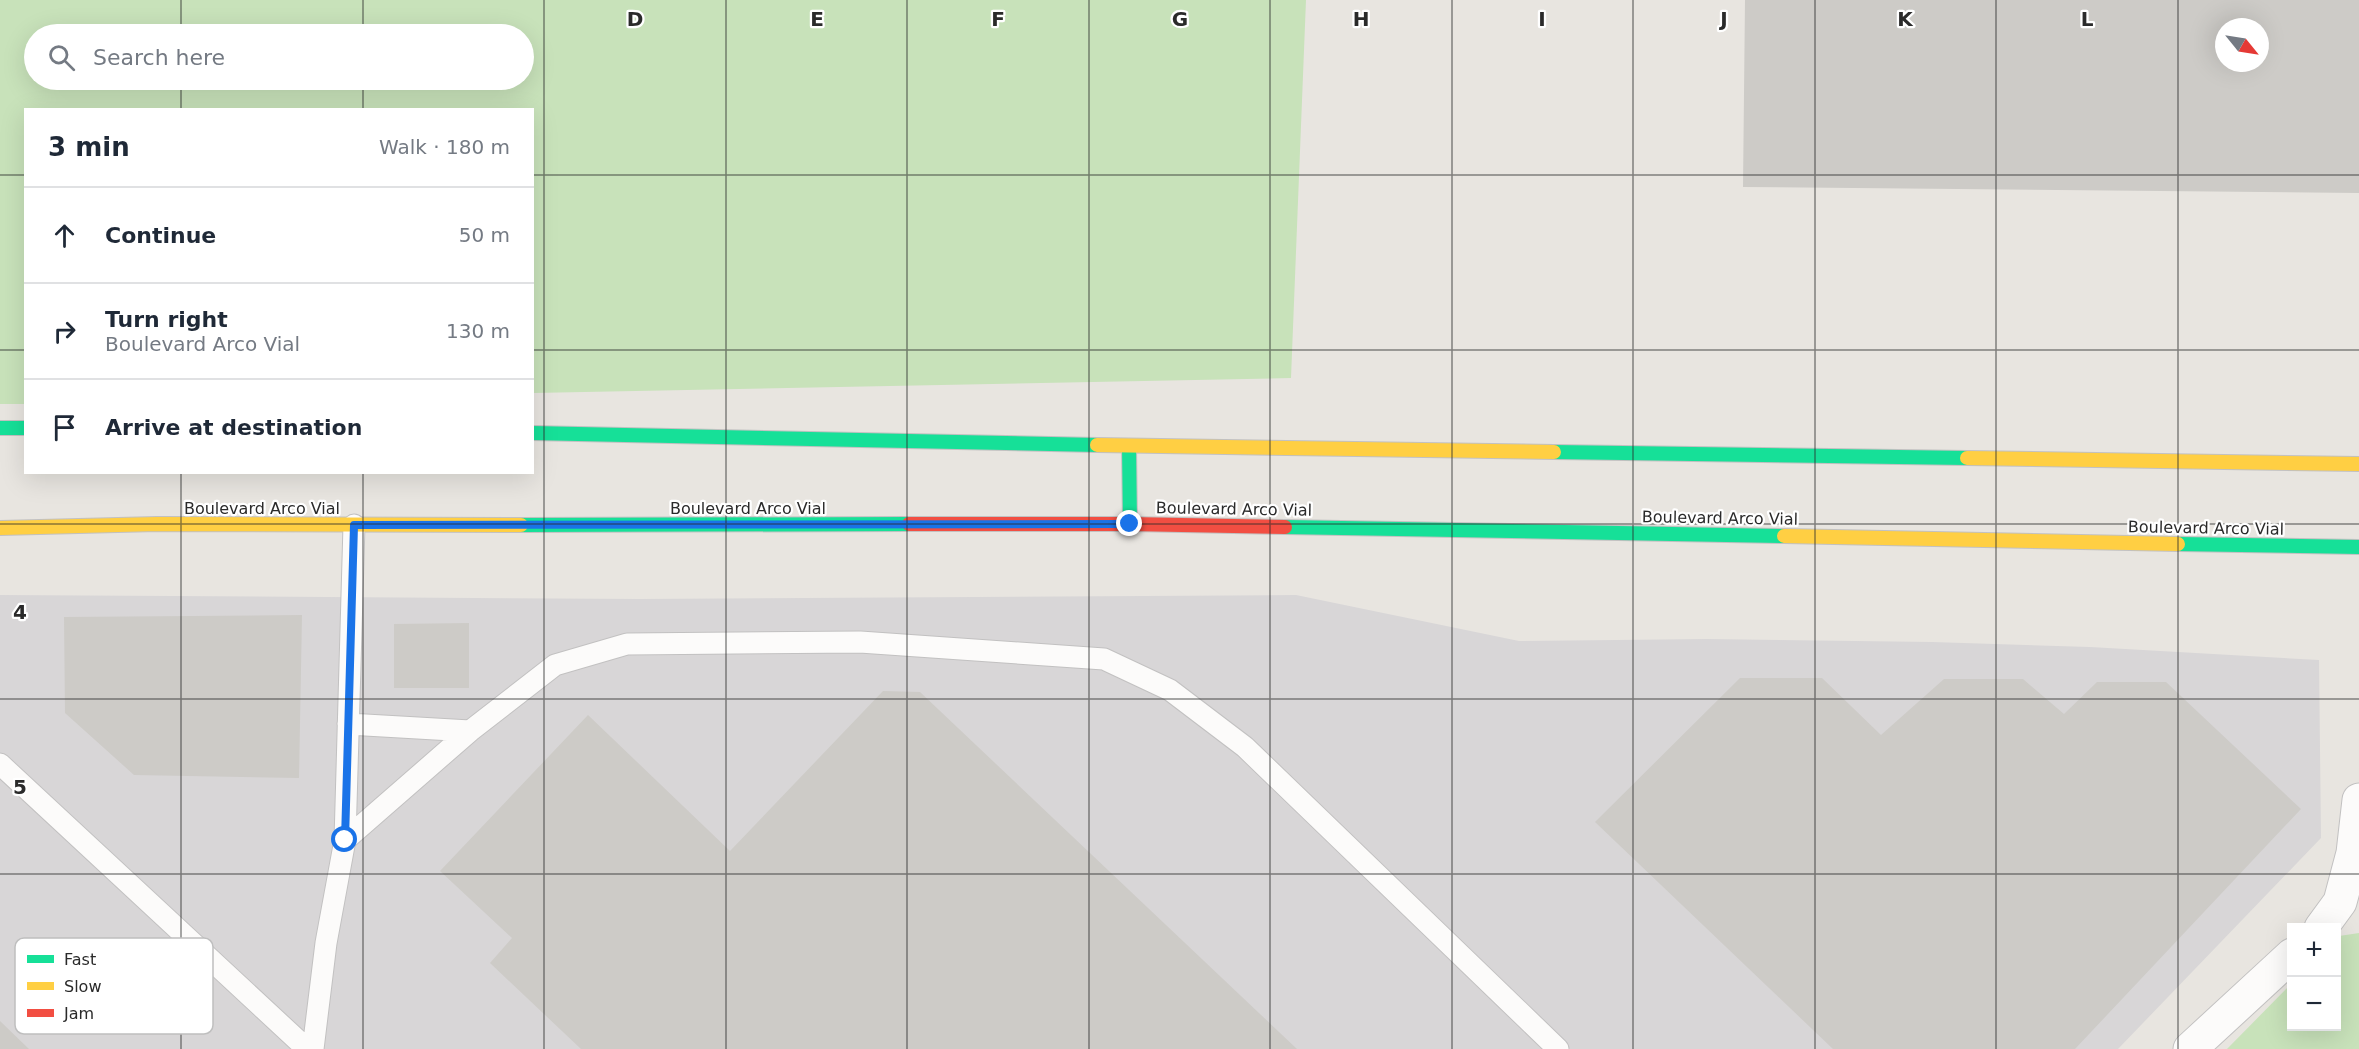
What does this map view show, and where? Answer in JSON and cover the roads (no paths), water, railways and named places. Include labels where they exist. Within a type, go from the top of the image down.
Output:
[{"type":"street","points":[[0,429],[24,428]]},
{"type":"street","points":[[534,433],[1130,446],[2359,464]]},
{"type":"street","points":[[1130,446],[1130,524]]},
{"type":"street","name":"Boulevard Arco Vial","points":[[0,528],[157,524],[1130,524],[2359,547]]},
{"type":"street","points":[[2326,923],[2350,902],[2359,800]]},
{"type":"street","points":[[2190,1049],[2287,960]]},
{"type":"lane","points":[[313,1049],[326,943],[345,840],[354,525]]},
{"type":"lane","points":[[345,840],[470,730],[555,665],[627,644],[860,642],[1104,659],[1170,690],[1245,747],[1558,1049]]},
{"type":"lane","points":[[348,724],[470,730]]},
{"type":"lane","points":[[0,764],[187,938]]},
{"type":"lane","points":[[213,962],[307,1049]]}]
